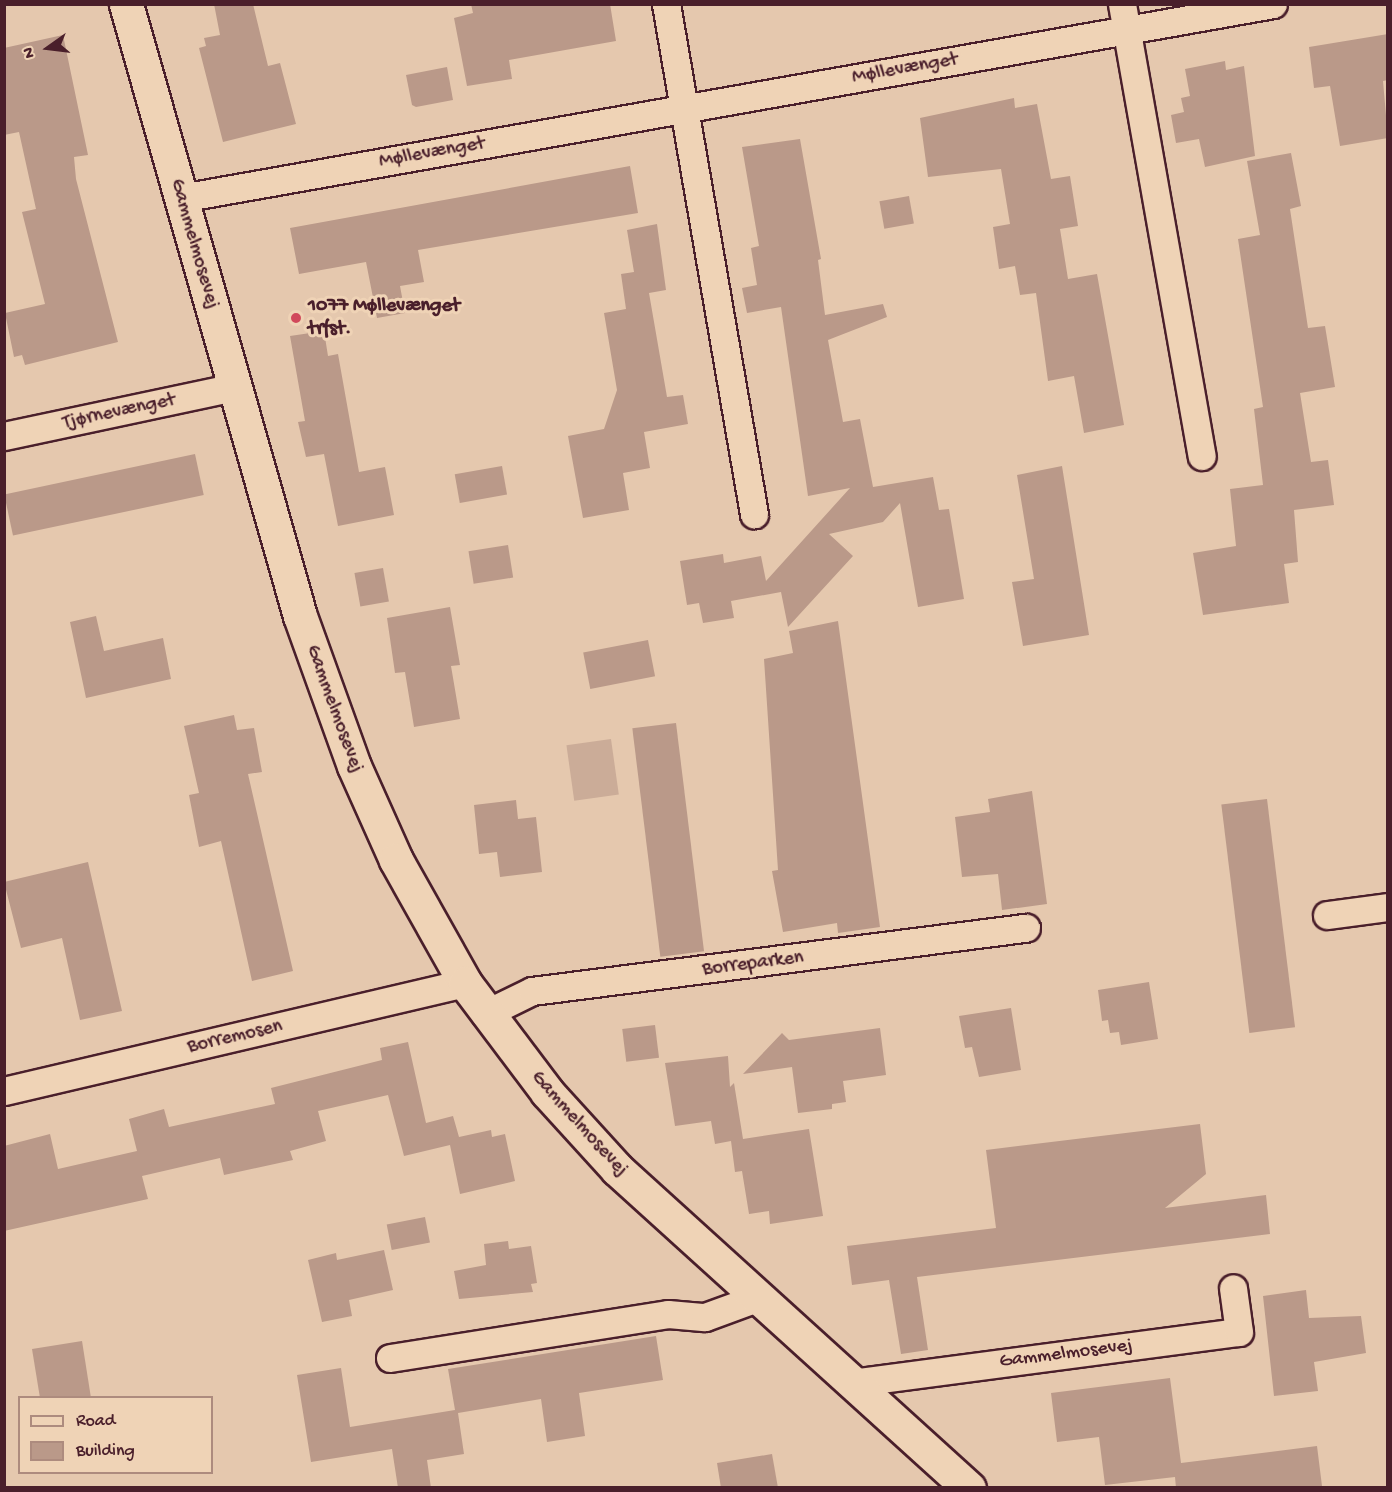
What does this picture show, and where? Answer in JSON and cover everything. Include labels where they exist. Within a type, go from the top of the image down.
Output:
[{"type":"street","name":"Gammelmosevej","points":[[126,4],[300,616],[354,766],[396,860],[465,983],[485,1014],[547,1092],[617,1169],[850,1383],[969,1488]]},
{"type":"street","points":[[666,4],[754,514]]},
{"type":"street","name":"Møllevænget","points":[[181,198],[684,109],[1124,17],[1273,4]]},
{"type":"street","points":[[1124,17],[1202,456]]},
{"type":"street","name":"Tjørnevænget","points":[[4,436],[234,387]]},
{"type":"street","points":[[1327,915],[1388,907]]},
{"type":"street","name":"Borreparken","points":[[485,1014],[532,991],[1026,928]]},
{"type":"street","name":"Borremosen","points":[[4,1091],[465,983]]},
{"type":"street","name":"Gammelmosevej","points":[[850,1383],[1239,1332],[1233,1288]]},
{"type":"street","points":[[390,1358],[668,1314],[705,1317],[757,1298]]},
{"type":"shaded area","points":[[611,739],[619,794],[574,801],[566,745]]},
{"type":"building","points":[[214,4],[253,4],[268,66],[280,63],[296,124],[223,142],[199,48],[206,46],[204,38],[220,35]]},
{"type":"building","points":[[471,4],[610,4],[616,41],[509,60],[512,79],[467,86],[454,18],[473,13]]},
{"type":"building","points":[[1388,34],[1388,80],[1383,81],[1388,138],[1340,146],[1330,86],[1314,88],[1309,47]]},
{"type":"building","points":[[63,35],[88,155],[74,157],[76,179],[118,342],[25,365],[22,355],[14,357],[5,313],[45,304],[22,212],[36,209],[19,132],[4,135],[4,48]]},
{"type":"building","points":[[1225,61],[1226,70],[1244,66],[1255,156],[1205,167],[1199,139],[1176,143],[1171,115],[1184,112],[1181,98],[1190,96],[1185,69]]},
{"type":"building","points":[[447,67],[453,100],[416,107],[412,105],[406,75]]},
{"type":"building","points":[[1014,98],[1015,108],[1037,104],[1051,179],[1070,176],[1078,226],[1060,229],[1068,279],[1097,274],[1124,425],[1084,433],[1074,376],[1048,381],[1036,293],[1020,295],[1015,266],[999,269],[993,227],[1010,224],[1001,169],[928,177],[920,118]]},
{"type":"building","points":[[800,139],[821,259],[818,260],[825,315],[883,304],[887,317],[828,340],[843,422],[860,419],[873,487],[933,477],[939,510],[949,509],[964,599],[918,607],[900,503],[883,522],[829,534],[853,556],[788,627],[781,592],[731,601],[734,618],[703,623],[699,603],[687,605],[680,561],[723,554],[724,563],[761,556],[766,581],[850,488],[808,496],[781,307],[747,313],[742,288],[757,285],[751,248],[759,246],[742,147]]},
{"type":"building","points":[[1291,153],[1301,206],[1290,209],[1308,328],[1325,326],[1335,387],[1300,393],[1311,462],[1328,460],[1334,505],[1294,510],[1298,562],[1284,564],[1289,603],[1203,615],[1193,553],[1236,546],[1230,489],[1263,485],[1254,409],[1263,407],[1238,239],[1260,235],[1247,161]]},
{"type":"building","points":[[630,166],[638,213],[418,250],[424,282],[400,286],[405,313],[377,318],[366,262],[299,274],[290,228]]},
{"type":"building","points":[[909,196],[914,224],[884,229],[879,201]]},
{"type":"building","points":[[657,224],[666,290],[649,293],[667,397],[683,395],[688,424],[644,432],[650,468],[623,473],[629,510],[583,518],[568,436],[604,429],[617,390],[604,313],[626,309],[621,274],[634,272],[627,230]]},
{"type":"building","points":[[324,331],[328,356],[338,354],[359,472],[385,467],[394,515],[338,526],[324,454],[306,457],[298,422],[305,421],[290,336]]},
{"type":"building","points":[[195,454],[204,495],[13,536],[4,495]]},
{"type":"building","points":[[502,466],[507,495],[460,503],[455,474]]},
{"type":"building","points":[[1062,466],[1089,635],[1023,646],[1012,582],[1034,579],[1017,475]]},
{"type":"building","points":[[508,545],[513,578],[474,584],[468,551]]},
{"type":"building","points":[[383,568],[389,601],[360,607],[354,573]]},
{"type":"building","points":[[450,607],[460,665],[451,666],[460,719],[414,727],[405,672],[395,673],[387,618]]},
{"type":"building","points":[[96,616],[104,651],[163,638],[171,679],[86,698],[70,622]]},
{"type":"building","points":[[838,621],[880,927],[838,933],[837,923],[783,932],[772,871],[778,870],[764,659],[793,653],[789,631]]},
{"type":"building","points":[[648,640],[655,676],[590,689],[583,653]]},
{"type":"building","points":[[234,715],[237,730],[254,728],[262,772],[248,774],[293,971],[252,981],[221,841],[199,847],[189,795],[199,793],[184,726]]},
{"type":"building","points":[[676,723],[704,951],[660,957],[632,728]]},
{"type":"building","points":[[1032,791],[1047,904],[1002,910],[998,874],[962,877],[955,817],[990,812],[988,799]]},
{"type":"building","points":[[1267,799],[1295,1027],[1249,1033],[1221,805]]},
{"type":"building","points":[[516,800],[518,819],[536,817],[542,872],[500,877],[497,852],[479,854],[474,805]]},
{"type":"building","points":[[88,862],[122,1011],[80,1020],[62,938],[21,948],[4,882]]},
{"type":"building","points":[[1149,982],[1158,1039],[1121,1045],[1119,1032],[1110,1033],[1108,1020],[1102,1021],[1098,990]]},
{"type":"building","points":[[1011,1008],[1021,1070],[979,1077],[972,1047],[965,1048],[959,1016]]},
{"type":"building","points":[[655,1025],[659,1058],[626,1062],[622,1029]]},
{"type":"building","points":[[880,1028],[886,1075],[843,1081],[846,1102],[832,1104],[832,1109],[798,1113],[792,1067],[743,1074],[782,1033],[789,1040]]},
{"type":"building","points":[[408,1042],[426,1123],[453,1116],[459,1137],[491,1130],[492,1137],[505,1134],[515,1181],[460,1194],[450,1145],[404,1156],[388,1095],[318,1111],[326,1141],[290,1151],[293,1160],[224,1175],[220,1158],[142,1176],[148,1199],[4,1231],[4,1146],[50,1134],[58,1169],[137,1151],[129,1119],[164,1109],[169,1127],[275,1104],[271,1088],[382,1060],[380,1048]]},
{"type":"building","points":[[728,1056],[730,1087],[734,1083],[743,1139],[809,1129],[823,1216],[770,1224],[769,1211],[749,1214],[742,1171],[735,1172],[731,1141],[715,1144],[711,1121],[675,1126],[665,1063]]},
{"type":"building","points":[[1200,1124],[1206,1174],[1165,1208],[1266,1195],[1270,1234],[917,1277],[928,1350],[901,1354],[889,1280],[852,1285],[847,1246],[996,1228],[986,1150]]},
{"type":"building","points":[[425,1217],[430,1243],[392,1250],[387,1224]]},
{"type":"building","points":[[508,1241],[509,1249],[531,1246],[537,1283],[531,1284],[533,1292],[459,1299],[454,1271],[486,1265],[484,1244]]},
{"type":"building","points":[[384,1250],[393,1290],[349,1300],[352,1316],[322,1322],[308,1260],[336,1253],[337,1260]]},
{"type":"building","points":[[1306,1290],[1309,1318],[1361,1316],[1366,1353],[1314,1362],[1318,1391],[1274,1396],[1263,1296]]},
{"type":"building","points":[[656,1336],[663,1380],[579,1393],[585,1436],[547,1442],[541,1399],[458,1413],[464,1454],[427,1460],[431,1488],[398,1488],[392,1449],[311,1462],[297,1375],[341,1368],[350,1427],[455,1410],[448,1369]]},
{"type":"building","points":[[82,1341],[91,1396],[40,1396],[32,1349]]},
{"type":"building","points":[[1170,1378],[1181,1463],[1317,1446],[1322,1486],[1176,1488],[1175,1477],[1105,1485],[1099,1437],[1057,1442],[1051,1393]]},
{"type":"building","points":[[772,1454],[778,1488],[721,1488],[717,1463]]},
{"type":"place","name":"1077 Møllevænget trfst.","points":[[296,318]]}]
